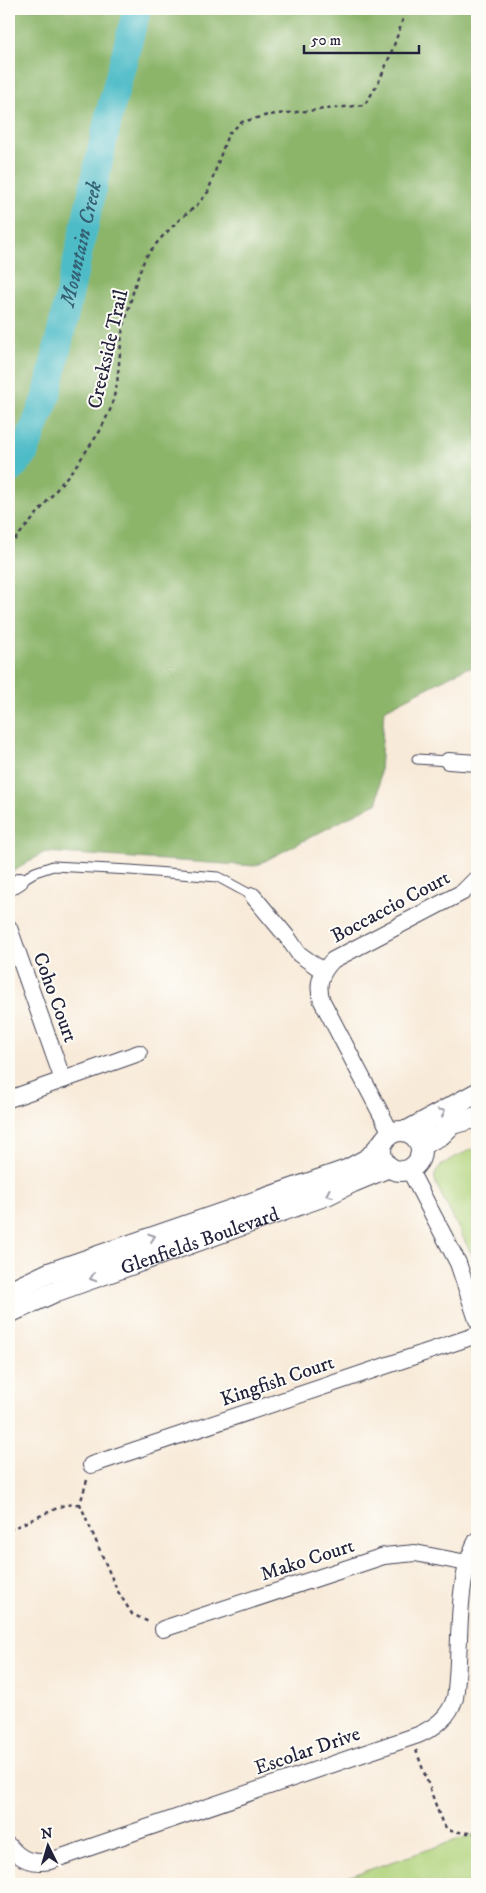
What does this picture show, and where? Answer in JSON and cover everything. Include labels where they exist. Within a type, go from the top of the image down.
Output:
[{"type":"street","points":[[448,761],[477,763]]},
{"type":"street","name":"Boccaccio Court","points":[[400,1138],[322,1001],[319,986],[323,971],[333,960],[463,892],[477,878]]},
{"type":"street","points":[[253,896],[299,954],[323,971]]},
{"type":"street","name":"Coho Court","points":[[9,928],[63,1080]]},
{"type":"street","points":[[9,1099],[139,1053]]},
{"type":"street","name":"Glenfields Boulevard","points":[[9,1292],[49,1273],[347,1170],[477,1093]]},
{"type":"street","name":"Glenfields Boulevard","points":[[400,1138],[442,1135],[452,1124],[477,1117]]},
{"type":"street","points":[[400,1138],[421,1155],[418,1161],[409,1169],[402,1171],[389,1167],[382,1157],[400,1138]]},
{"type":"street","name":"Glenfields Boulevard","points":[[9,1313],[57,1290],[327,1195],[389,1167]]},
{"type":"street","points":[[409,1169],[458,1263],[477,1320]]},
{"type":"street","name":"Kingfish Court","points":[[91,1465],[477,1335]]},
{"type":"street","name":"Escolar Drive","points":[[11,1852],[26,1861],[38,1863],[50,1860],[418,1735],[437,1725],[449,1711],[455,1698],[463,1585],[467,1563],[477,1540]]},
{"type":"street","name":"Mako Court","points":[[163,1629],[384,1556],[415,1553],[467,1563]]},
{"type":"lane","points":[[417,759],[448,761]]},
{"type":"lane","points":[[14,885],[35,872],[53,866],[218,877],[253,896]]},
{"type":"path","name":"Creekside Trail","points":[[9,546],[78,464],[100,431],[111,408],[118,375],[122,333],[135,285],[145,258],[160,239],[180,219],[197,206],[208,192],[228,134],[242,122],[268,115],[364,105],[373,93],[406,9]]},
{"type":"path","points":[[91,1465],[80,1504],[117,1590],[132,1614],[163,1629]]},
{"type":"path","points":[[9,1530],[64,1505],[80,1504]]},
{"type":"path","points":[[415,1748],[443,1825],[451,1830],[477,1834]]},
{"type":"green space","points":[[9,9],[477,9],[477,668],[466,668],[384,710],[378,802],[255,866],[45,852],[9,874]]},
{"type":"green space","points":[[477,1147],[477,1265],[436,1184],[435,1176],[436,1172],[443,1165]]},
{"type":"green space","points":[[477,1833],[477,1884],[327,1884]]},
{"type":"waterway","name":"Mountain Creek","points":[[9,471],[24,454],[47,395],[110,111],[137,9]]}]
